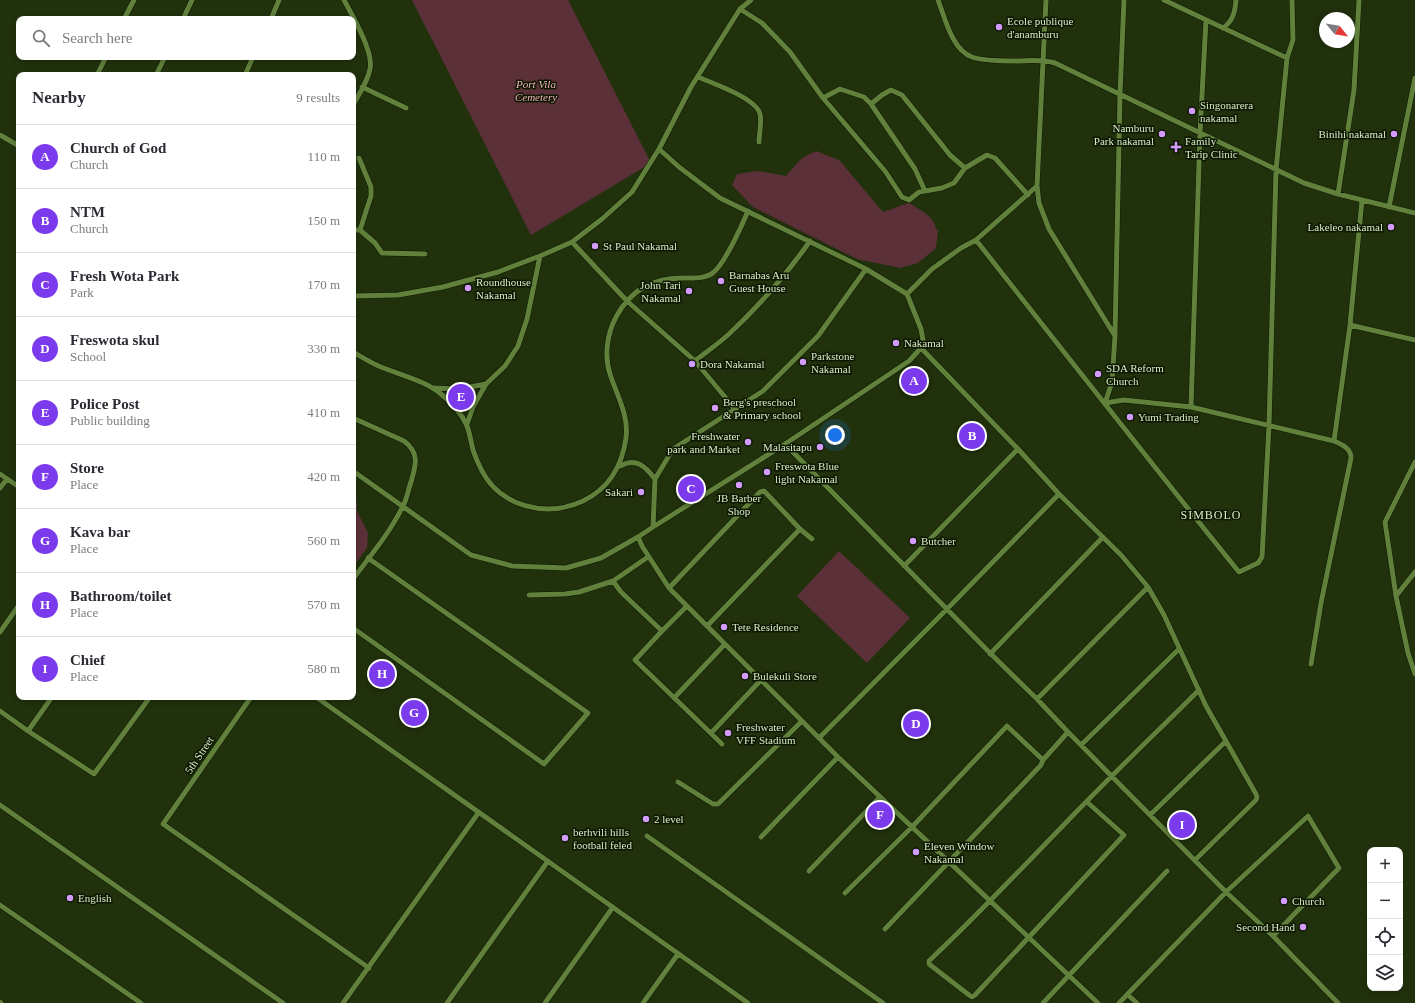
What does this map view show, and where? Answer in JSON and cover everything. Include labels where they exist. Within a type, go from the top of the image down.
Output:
[{"type":"street","points":[[126,16],[134,0]]},
{"type":"street","points":[[184,16],[192,0]]},
{"type":"street","points":[[272,16],[280,0]]},
{"type":"street","points":[[344,0],[353,16]]},
{"type":"street","points":[[356,296],[398,295],[443,287],[498,272],[572,242],[602,219],[632,192],[659,149],[691,87],[740,9],[751,0]]},
{"type":"street","points":[[938,0],[950,34],[961,49],[972,57],[1004,61],[1044,60],[1066,68],[1304,183],[1338,194],[1415,213]]},
{"type":"street","points":[[1046,0],[1038,186],[1039,203],[1049,229],[1115,336]]},
{"type":"street","points":[[1105,403],[1112,382],[1115,336],[1120,94],[1124,0]]},
{"type":"street","points":[[1164,0],[1175,3],[1206,20],[1288,58]]},
{"type":"street","points":[[1223,28],[1230,23],[1234,16],[1236,0]]},
{"type":"street","points":[[976,240],[1136,444],[1239,572],[1258,563],[1262,557],[1269,426],[1276,170],[1288,58],[1293,40],[1292,0]]},
{"type":"street","points":[[1338,194],[1354,90],[1359,0]]},
{"type":"street","points":[[740,9],[762,23],[790,52],[823,98],[885,171],[902,197],[908,200],[919,192],[942,188],[954,183],[965,168],[987,155],[995,158],[1028,194]]},
{"type":"street","points":[[1190,407],[1200,133],[1206,20]]},
{"type":"street","points":[[356,22],[370,56],[370,68],[356,99]]},
{"type":"street","points":[[98,72],[104,60]]},
{"type":"street","points":[[157,72],[163,60]]},
{"type":"street","points":[[246,72],[252,60]]},
{"type":"street","points":[[698,77],[734,92],[751,101],[758,107],[761,116],[758,142]]},
{"type":"street","points":[[1389,207],[1415,82]]},
{"type":"street","points":[[362,87],[406,108]]},
{"type":"street","points":[[823,98],[840,89],[864,97],[871,104],[915,169],[925,191]]},
{"type":"street","points":[[871,104],[891,90],[902,95],[950,155],[965,168]]},
{"type":"street","points":[[0,135],[16,144]]},
{"type":"street","points":[[356,474],[471,555],[512,566],[566,568],[600,558],[638,537],[785,444],[909,361],[921,348],[923,340],[921,329],[907,294],[866,269],[720,198],[659,149]]},
{"type":"street","points":[[359,158],[371,187],[371,196],[360,230]]},
{"type":"street","points":[[907,294],[932,270],[961,248],[976,240],[1038,186]]},
{"type":"street","points":[[1334,441],[1350,325],[1362,200]]},
{"type":"street","points":[[620,466],[626,436],[625,414],[606,360],[611,327],[620,309],[640,288],[652,282],[663,279],[703,277],[714,272],[738,234],[748,211]]},
{"type":"street","points":[[356,230],[360,230],[376,243],[382,253],[425,254]]},
{"type":"street","points":[[695,361],[728,335],[762,301],[792,266],[810,241]]},
{"type":"street","points":[[572,242],[627,301],[695,361],[735,409]]},
{"type":"street","points":[[467,424],[473,407],[486,384],[505,366],[518,346],[527,319],[540,256]]},
{"type":"street","points":[[653,527],[655,479],[673,449],[763,391],[818,336],[866,269]]},
{"type":"street","points":[[1350,325],[1415,340]]},
{"type":"street","points":[[921,348],[1059,494],[1121,554],[1148,587],[1164,615],[1206,706],[1257,797],[1256,800],[1195,860]]},
{"type":"street","points":[[356,354],[380,367],[432,388],[456,408],[467,424],[476,457],[487,478],[499,491],[514,502],[532,508],[551,510],[563,508],[587,499],[606,485],[620,466],[627,462],[633,462],[645,467],[655,479]]},
{"type":"street","points":[[432,388],[459,389],[486,384]]},
{"type":"street","points":[[1105,403],[1124,400],[1190,407],[1334,441],[1344,445],[1350,451],[1352,456],[1321,603],[1310,664]]},
{"type":"street","points":[[356,419],[410,445],[414,452],[416,462],[403,507],[386,536],[356,575]]},
{"type":"street","points":[[785,444],[990,654],[1037,699],[1226,892],[1273,936],[1338,1003]]},
{"type":"street","points":[[904,566],[1018,449]]},
{"type":"street","points":[[1415,462],[1384,522],[1396,596],[1408,653],[1415,674]]},
{"type":"street","points":[[0,474],[16,485]]},
{"type":"street","points":[[0,488],[7,478]]},
{"type":"street","points":[[669,588],[760,492],[764,491],[812,539]]},
{"type":"street","points":[[819,738],[1059,494]]},
{"type":"street","points":[[707,626],[800,528]]},
{"type":"street","points":[[638,537],[648,557],[669,588],[838,757],[1030,937],[1098,1003]]},
{"type":"street","points":[[990,654],[1103,537]]},
{"type":"street","points":[[529,595],[579,592],[613,581],[648,557]]},
{"type":"street","points":[[356,630],[544,764],[588,713],[368,558]]},
{"type":"street","points":[[1396,596],[1415,572]]},
{"type":"street","points":[[613,581],[621,592],[662,631]]},
{"type":"street","points":[[1037,699],[1148,587]]},
{"type":"street","points":[[687,606],[635,660],[722,744]]},
{"type":"street","points":[[0,632],[16,609]]},
{"type":"street","points":[[674,698],[725,644]]},
{"type":"street","points":[[1081,745],[1179,649]]},
{"type":"street","points":[[1408,653],[1415,659]]},
{"type":"street","points":[[711,734],[761,680]]},
{"type":"street","points":[[1086,802],[1124,835],[1030,937],[972,997],[929,964],[930,959],[991,901],[1086,802],[1199,690]]},
{"type":"street","points":[[28,732],[50,700]]},
{"type":"street","points":[[0,711],[28,732],[94,774],[148,700]]},
{"type":"street","name":"5th Street","points":[[249,700],[163,824],[369,968]]},
{"type":"street","points":[[320,700],[746,1002]]},
{"type":"street","points":[[678,782],[713,804],[718,804],[802,721]]},
{"type":"street","points":[[846,893],[912,827],[1007,726],[1043,760]]},
{"type":"street","points":[[885,929],[1042,765],[1043,760],[1068,732]]},
{"type":"street","points":[[1150,815],[1225,742]]},
{"type":"street","points":[[761,837],[838,757]]},
{"type":"street","points":[[809,871],[880,797]]},
{"type":"street","points":[[0,805],[283,1003]]},
{"type":"street","points":[[343,1003],[479,812]]},
{"type":"street","points":[[1119,1003],[1226,892],[1308,816],[1339,868],[1273,936]]},
{"type":"street","points":[[647,836],[883,1003]]},
{"type":"street","points":[[447,1003],[548,861]]},
{"type":"street","points":[[1044,1003],[1167,871]]},
{"type":"street","points":[[0,905],[141,1003]]},
{"type":"street","points":[[545,1003],[613,907]]},
{"type":"street","points":[[642,1003],[678,954]]},
{"type":"street","points":[[1128,995],[1137,1003]]},
{"type":"green space","name":"Port Vila Cemetery","points":[[412,0],[568,0],[651,163],[531,235]]},
{"type":"green space","points":[[816,151],[839,160],[883,212],[909,203],[926,214],[938,230],[936,248],[918,263],[900,268],[857,259],[753,207],[732,185],[737,174],[757,171],[786,176],[802,158]]},
{"type":"green space","points":[[356,492],[357,511],[368,533],[367,548],[356,563]]},
{"type":"green space","points":[[839,551],[910,618],[867,663],[797,596]]},
{"type":"place","name":"Ecole publique d'anamburu","points":[[999,27]]},
{"type":"place","name":"Singonarera nakamal","points":[[1192,111]]},
{"type":"place","name":"Namburu Park nakamal","points":[[1162,134]]},
{"type":"place","name":"Binihi nakamal","points":[[1394,134]]},
{"type":"place","name":"Family Tarip Clinic","points":[[1176,147]]},
{"type":"place","name":"Lakeleo nakamal","points":[[1391,227]]},
{"type":"place","name":"St Paul Nakamal","points":[[595,246]]},
{"type":"place","name":"Barnabas Aru Guest House","points":[[721,281]]},
{"type":"place","name":"Roundhouse Nakamal","points":[[468,288]]},
{"type":"place","name":"John Tari Nakamal","points":[[689,291]]},
{"type":"place","name":"Nakamal","points":[[896,343]]},
{"type":"place","name":"Parkstone Nakamal","points":[[803,362]]},
{"type":"place","name":"Dora Nakamal","points":[[692,364]]},
{"type":"place","name":"SDA Reform Church","points":[[1098,374]]},
{"type":"place","name":"Church of God","points":[[914,381]]},
{"type":"place","name":"Police Post","points":[[461,397]]},
{"type":"place","name":"Berg's preschool & Primary school","points":[[715,408]]},
{"type":"place","name":"Yumi Trading","points":[[1130,417]]},
{"type":"place","name":"NTM","points":[[972,436]]},
{"type":"place","name":"Freshwater park and Market","points":[[748,442]]},
{"type":"place","name":"Malasitapu","points":[[820,447]]},
{"type":"place","name":"Freswota Blue light Nakamal","points":[[767,472]]},
{"type":"place","name":"JB Barber Shop","points":[[739,485]]},
{"type":"place","name":"Fresh Wota Park","points":[[691,489]]},
{"type":"place","name":"Sakari","points":[[641,492]]},
{"type":"place","name":"Butcher","points":[[913,541]]},
{"type":"place","name":"Tete Residence","points":[[724,627]]},
{"type":"place","name":"Bathroom/toilet","points":[[382,674]]},
{"type":"place","name":"Bulekuli Store","points":[[745,676]]},
{"type":"place","name":"Kava bar","points":[[414,713]]},
{"type":"place","name":"Freswota skul","points":[[916,724]]},
{"type":"place","name":"Freshwater VFF Stadium","points":[[728,733]]},
{"type":"place","name":"Store","points":[[880,815]]},
{"type":"place","name":"2 level","points":[[646,819]]},
{"type":"place","name":"Chief","points":[[1182,825]]},
{"type":"place","name":"berhvili hills football feled","points":[[565,838]]},
{"type":"place","name":"Eleven Window Nakamal","points":[[916,852]]},
{"type":"place","name":"English","points":[[70,898]]},
{"type":"place","name":"Church","points":[[1284,901]]},
{"type":"place","name":"Second Hand","points":[[1303,927]]},
{"type":"district","name":"SIMBOLO","points":[[1211,515]]}]
